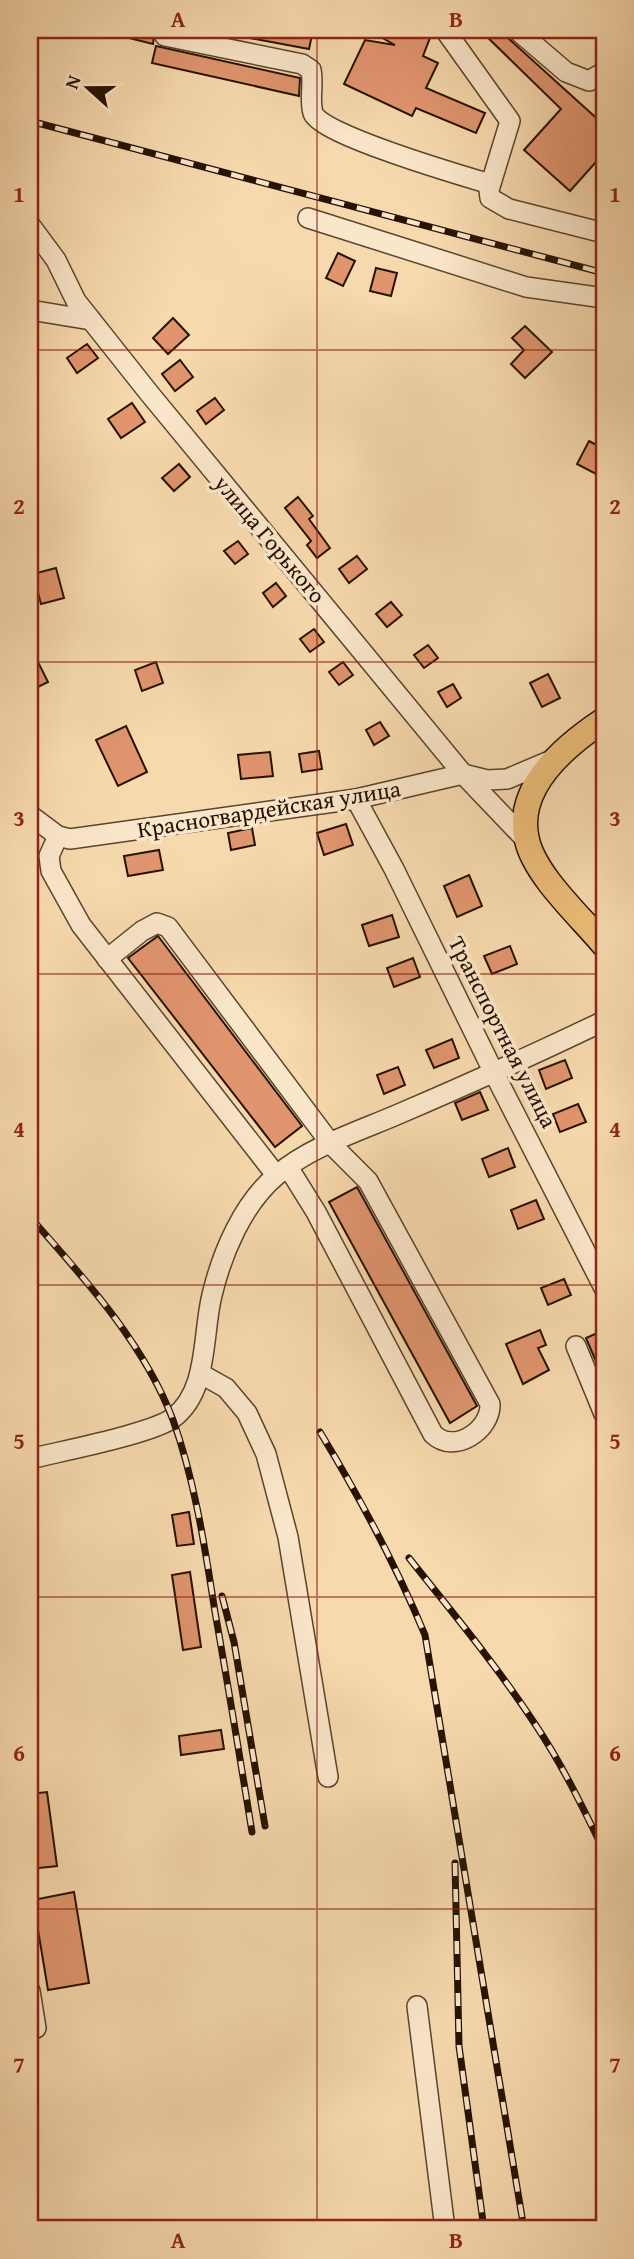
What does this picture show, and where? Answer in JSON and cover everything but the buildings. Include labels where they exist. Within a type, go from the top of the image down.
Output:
[{"type":"main road","name":"улица Горького","points":[[603,722],[552,760],[533,791],[526,819],[527,841],[542,872],[604,945]]},
{"type":"lane","points":[[444,30],[510,121],[490,184],[490,198],[496,204],[604,233]]},
{"type":"lane","points":[[517,30],[565,72],[589,81],[604,72]]},
{"type":"lane","points":[[165,36],[302,64],[311,70],[313,113],[319,122],[366,144],[490,184]]},
{"type":"lane","points":[[308,218],[526,287],[604,298]]},
{"type":"lane","name":"улица Горького","points":[[30,225],[57,261],[76,301],[91,320],[463,774],[527,841]]},
{"type":"lane","points":[[30,310],[91,320]]},
{"type":"lane","name":"Красногвардейская улица","points":[[58,836],[70,839],[356,799],[463,774],[487,780],[507,779],[552,760]]},
{"type":"lane","name":"Транспортная улица","points":[[356,799],[394,869],[604,1288]]},
{"type":"lane","points":[[30,815],[58,836],[49,856],[51,871],[81,925],[107,959],[316,1212],[433,1434],[441,1442],[453,1444],[483,1428],[491,1418],[490,1404],[368,1181],[331,1143],[168,927],[157,923],[142,931],[107,959]]},
{"type":"lane","points":[[30,1459],[172,1419],[191,1397],[201,1374],[202,1344],[212,1293],[223,1261],[247,1212],[282,1171],[331,1143],[494,1073],[604,1021]]},
{"type":"lane","points":[[576,1346],[604,1414]]},
{"type":"lane","points":[[201,1374],[226,1388],[247,1413],[266,1454],[288,1537],[328,1777]]},
{"type":"lane","points":[[30,1990],[36,2028]]},
{"type":"lane","points":[[417,2006],[445,2229]]},
{"type":"railway","points":[[30,121],[604,273]]},
{"type":"railway","points":[[30,1217],[91,1288],[129,1338],[146,1364],[173,1420],[198,1515],[252,1832]]},
{"type":"railway","points":[[320,1432],[376,1531],[425,1635],[524,2229]]},
{"type":"railway","points":[[409,1558],[490,1660],[545,1739],[604,1851]]},
{"type":"railway","points":[[222,1596],[234,1642],[265,1826]]},
{"type":"railway","points":[[455,1863],[459,2046],[484,2229]]}]
